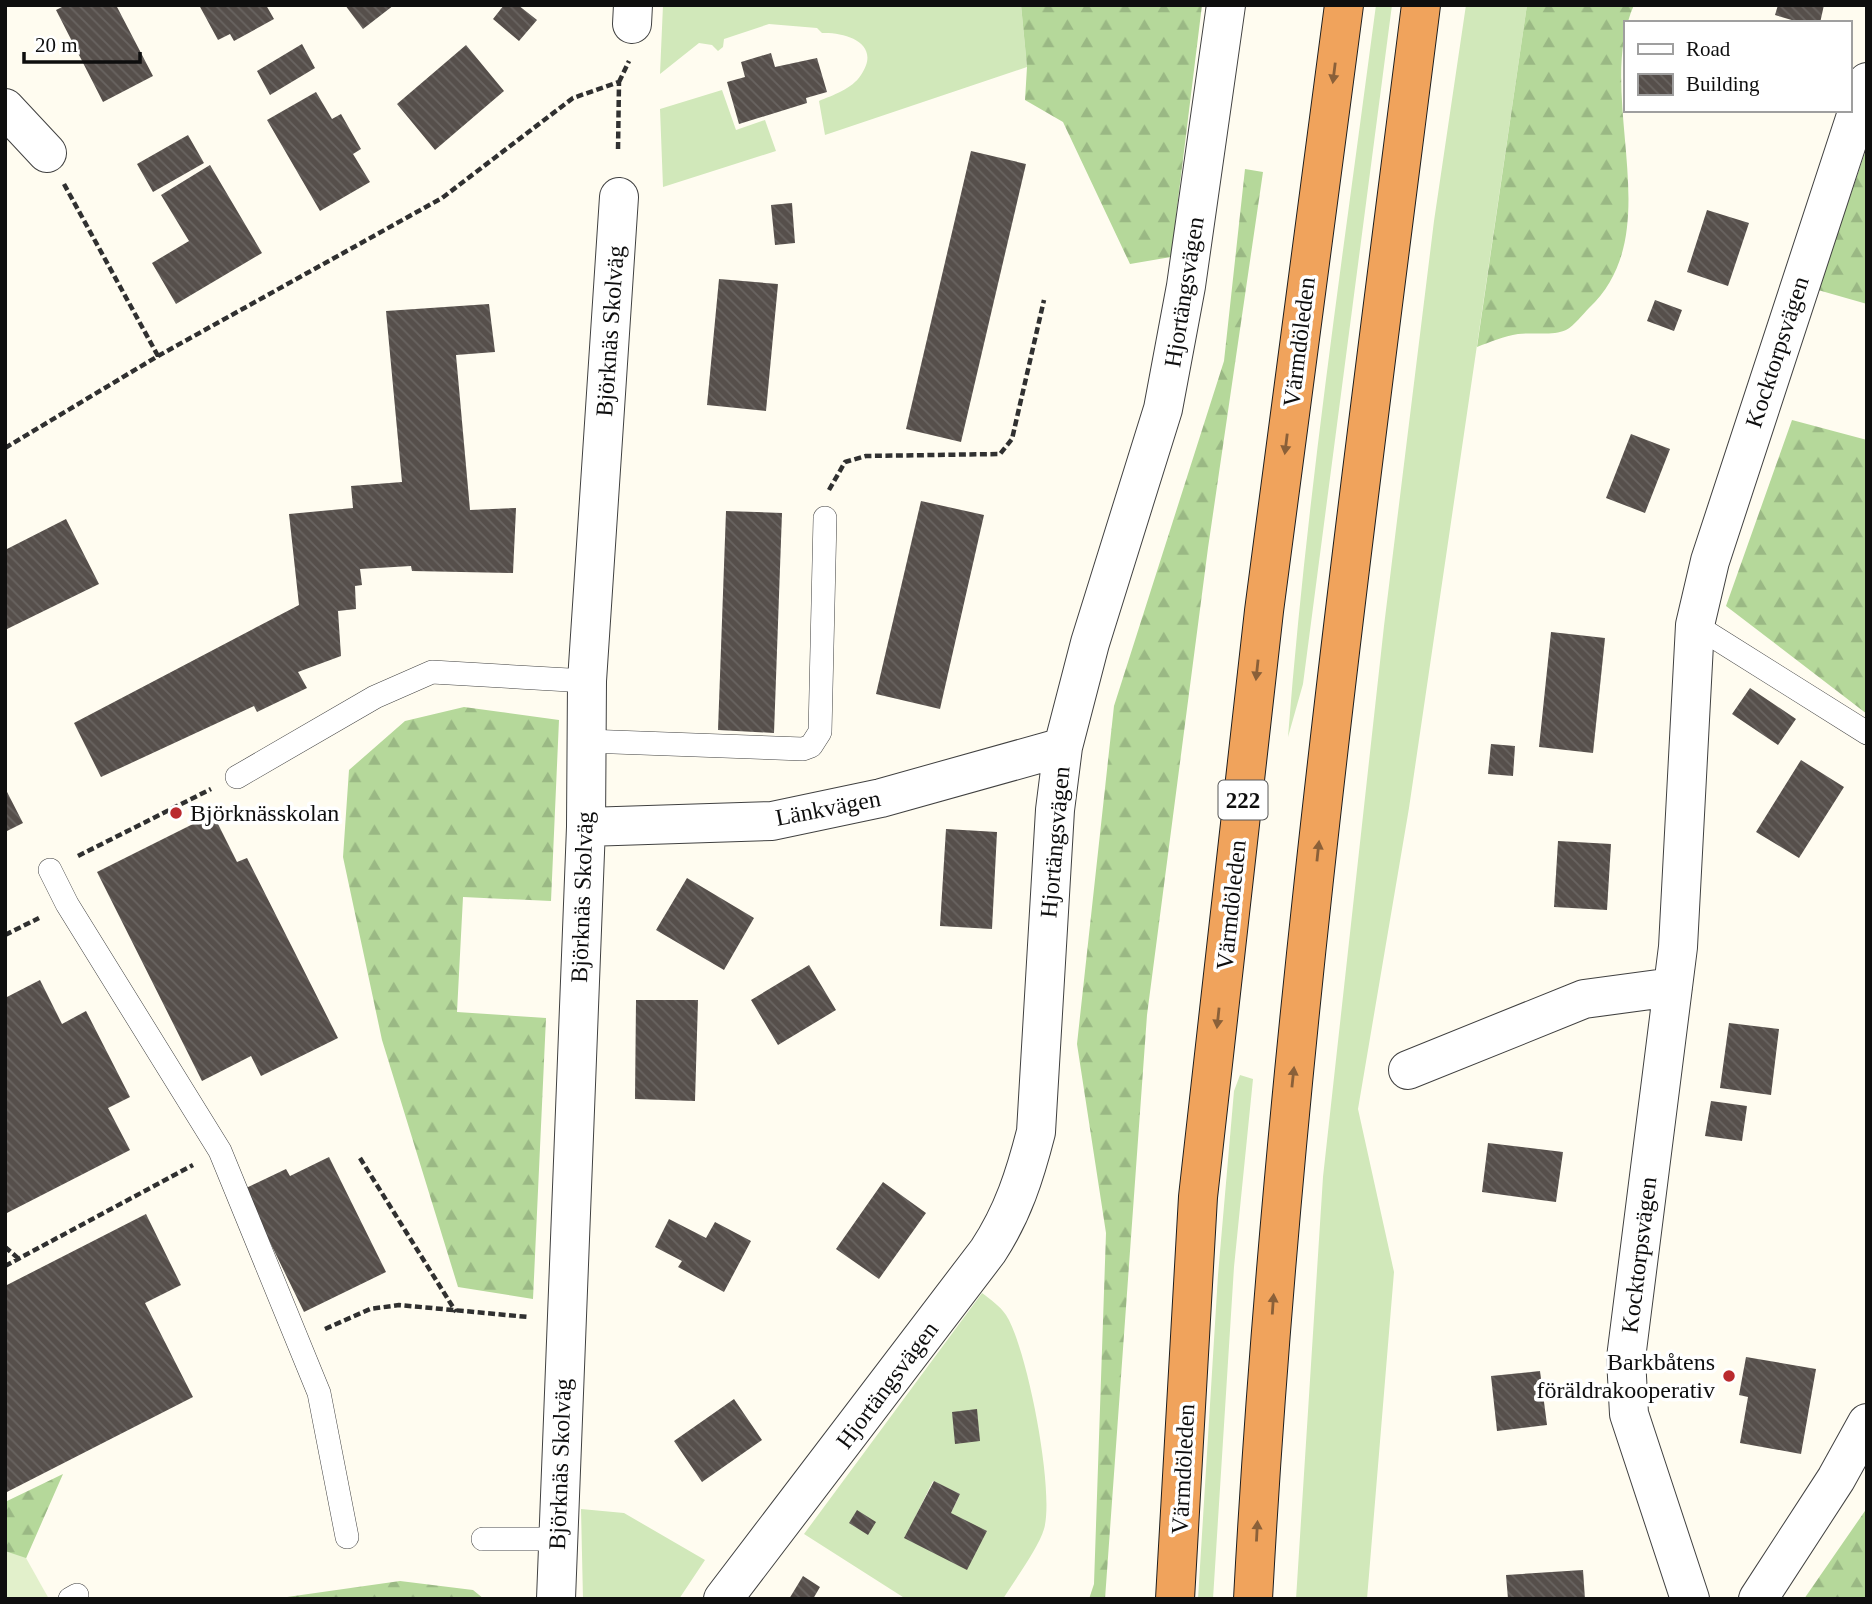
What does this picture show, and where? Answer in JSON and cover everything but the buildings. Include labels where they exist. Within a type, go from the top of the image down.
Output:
[{"type":"highway","name":"Värmdöleden","points":[[1175,1599],[1198,1197],[1264,611],[1343,5]]},
{"type":"highway","points":[[1254,1599],[1274,1277],[1297,1042],[1346,598],[1421,5]]},
{"type":"street","name":"Hjortängsvägen","points":[[723,1599],[988,1251],[1018,1196],[1036,1132],[1055,810],[1063,747],[1090,643],[1163,410],[1178,340],[1226,5]]},
{"type":"street","name":"Kocktorpsvägen","points":[[1690,1599],[1629,1413],[1626,1358],[1673,987],[1695,625],[1710,561],[1867,82]]},
{"type":"street","points":[[5,108],[47,153]]},
{"type":"street","name":"Björknäs Skolväg","points":[[556,1599],[586,827],[587,681],[619,197]]},
{"type":"street","name":"Länkvägen","points":[[586,827],[772,821],[881,798],[1063,747]]},
{"type":"street","points":[[1408,1070],[1584,999],[1673,987]]},
{"type":"street","points":[[1758,1599],[1836,1479],[1867,1423]]},
{"type":"lane","points":[[586,741],[803,749],[811,746],[820,732],[825,518]]},
{"type":"lane","points":[[1695,625],[1867,733]]},
{"type":"lane","points":[[237,776],[375,697],[432,672],[587,681]]},
{"type":"lane","points":[[50,870],[67,904],[220,1151],[319,1393],[347,1537]]},
{"type":"lane","points":[[483,1539],[558,1539]]},
{"type":"path","points":[[5,448],[158,356],[442,198],[573,97],[619,82],[618,151]]},
{"type":"path","points":[[47,153],[158,356]]},
{"type":"path","points":[[825,518],[827,496],[835,476],[845,462],[866,456],[1000,454],[1012,439],[1044,300]]},
{"type":"path","points":[[50,870],[237,776]]},
{"type":"path","points":[[5,1266],[220,1151]]},
{"type":"path","points":[[360,1158],[456,1312]]},
{"type":"path","points":[[5,1247],[19,1259]]},
{"type":"path","points":[[298,1341],[370,1309],[398,1305],[533,1318]]},
{"type":"green space","points":[[663,5],[1021,5],[1027,67],[825,135],[819,101],[847,88],[861,75],[867,55],[859,42],[842,35],[822,33],[817,28],[769,24],[724,39],[723,47],[718,51],[712,45],[699,43],[660,74]]},
{"type":"green space","points":[[1021,5],[1202,5],[1171,257],[1130,264],[1063,122],[1025,100],[1027,67]]},
{"type":"green space","points":[[1376,5],[1392,5],[1303,684],[1288,737],[1316,462]]},
{"type":"green space","points":[[1466,5],[1527,5],[1409,808],[1358,1109],[1394,1272],[1367,1599],[1296,1599],[1323,1177],[1384,626],[1434,221]]},
{"type":"green space","points":[[1527,5],[1634,5],[1630,21],[1624,21],[1621,80],[1628,203],[1625,241],[1613,277],[1569,328],[1555,333],[1513,335],[1477,347]]},
{"type":"green space","points":[[722,90],[736,130],[765,120],[776,151],[663,187],[660,109]]},
{"type":"green space","points":[[1867,147],[1867,304],[1818,290]]},
{"type":"green space","points":[[1245,169],[1263,172],[1208,548],[1147,1015],[1105,1599],[1089,1599],[1094,1584],[1106,1233],[1077,1044],[1114,706],[1224,361]]},
{"type":"green space","points":[[1792,420],[1867,440],[1867,714],[1726,606]]},
{"type":"green space","points":[[464,707],[559,720],[551,901],[463,897],[457,1012],[546,1018],[533,1299],[458,1287],[382,1040],[343,857],[349,770],[405,721]]},
{"type":"green space","points":[[1240,1075],[1253,1079],[1234,1267],[1213,1599],[1198,1599],[1218,1275],[1234,1091]]},
{"type":"green space","points":[[982,1293],[992,1300],[1006,1315],[1022,1357],[1037,1420],[1046,1484],[1044,1529],[1032,1554],[1003,1599],[906,1599],[804,1534]],"holes":[[[933,1481],[960,1494],[951,1513],[905,1538]]]},
{"type":"green space","points":[[63,1474],[24,1563],[5,1580],[5,1502]]},
{"type":"green space","points":[[1867,1508],[1867,1599],[1804,1599]]},
{"type":"green space","points":[[581,1509],[624,1513],[705,1560],[679,1599],[583,1599]]},
{"type":"green space","points":[[5,1551],[26,1558],[49,1599],[5,1599]]},
{"type":"green space","points":[[400,1581],[473,1590],[484,1599],[273,1599]]},
{"type":"place","name":"Björknässkolan","points":[[176,813]]},
{"type":"place","name":"Barkbåtens föräldrakooperativ","points":[[1729,1376]]}]
